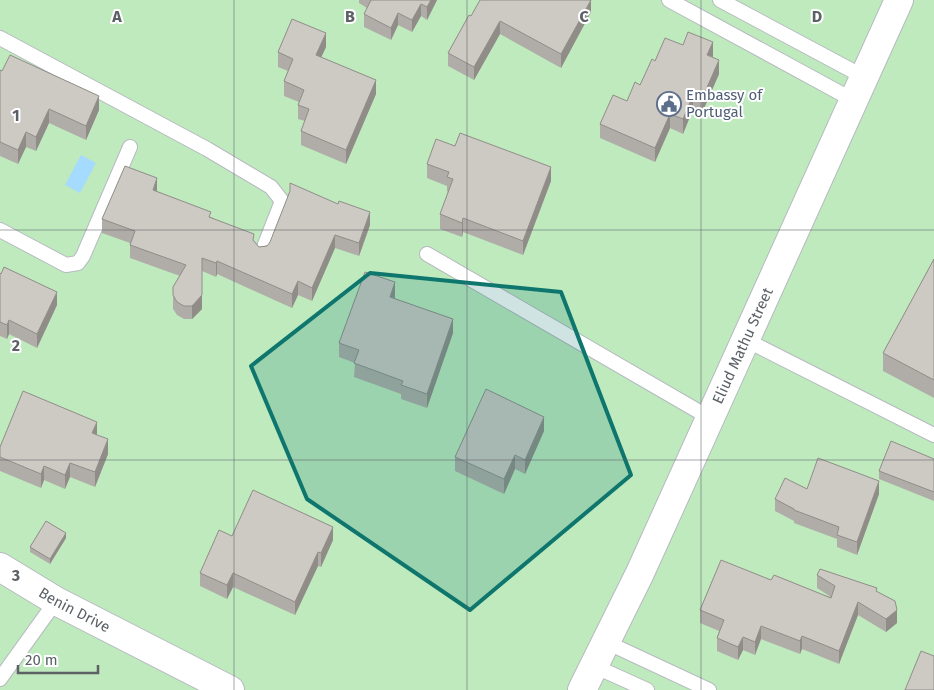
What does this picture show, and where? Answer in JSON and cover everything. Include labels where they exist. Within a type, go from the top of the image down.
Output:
[{"type":"street","name":"Eliud Mathu Street","points":[[588,678],[746,340],[899,0]]},
{"type":"street","name":"Benin Drive","points":[[0,567],[56,601],[230,690]]},
{"type":"lane","points":[[669,0],[859,89]]},
{"type":"lane","points":[[720,0],[859,89]]},
{"type":"lane","points":[[0,38],[207,149],[271,187],[282,201],[262,252]]},
{"type":"lane","points":[[0,230],[66,265],[78,263],[83,256],[130,146]]},
{"type":"lane","points":[[427,254],[710,418]]},
{"type":"lane","points":[[746,340],[934,435]]},
{"type":"lane","points":[[0,679],[56,601]]},
{"type":"lane","points":[[606,642],[709,690]]},
{"type":"lane","points":[[588,678],[648,690]]},
{"type":"highlighted area","points":[[370,273],[561,292],[631,475],[470,610],[307,499],[251,366]]},
{"type":"green space","points":[[0,0],[934,0],[934,690],[0,690]]},
{"type":"water","points":[[81,155],[96,163],[80,193],[65,185]]},
{"type":"building","points":[[371,0],[431,0],[427,7],[421,4],[412,20],[398,13],[391,28],[364,14]]},
{"type":"building","points":[[480,0],[591,0],[561,54],[500,21],[474,67],[448,53],[469,15],[471,16]]},
{"type":"building","points":[[292,19],[326,33],[316,55],[376,80],[346,150],[301,131],[309,109],[298,105],[304,90],[284,81],[293,59],[278,52]]},
{"type":"building","name":"Embassy of Portugal","points":[[688,32],[713,42],[707,55],[719,60],[702,99],[693,95],[683,119],[670,114],[655,148],[600,124],[613,95],[627,101],[635,82],[640,85],[652,59],[655,61],[665,38],[683,45]]},
{"type":"building","points":[[10,55],[99,96],[86,126],[49,109],[36,137],[26,132],[18,150],[0,142],[0,70],[2,71]]},
{"type":"building","points":[[460,133],[551,167],[523,241],[463,218],[462,223],[440,214],[453,179],[447,177],[449,172],[427,164],[436,139],[455,146]]},
{"type":"building","points":[[125,166],[157,178],[153,190],[211,212],[209,217],[254,234],[253,240],[259,247],[267,246],[270,242],[290,191],[290,183],[338,204],[339,201],[370,212],[359,243],[335,235],[312,288],[298,281],[292,294],[217,261],[216,263],[202,258],[202,295],[192,306],[184,306],[177,302],[173,295],[173,287],[186,265],[130,245],[135,231],[102,219]]},
{"type":"building","points":[[934,259],[934,380],[883,353]]},
{"type":"building","points":[[4,267],[57,292],[37,334],[9,320],[7,325],[0,322],[0,273]]},
{"type":"building","points":[[365,272],[395,282],[390,297],[453,319],[427,394],[401,385],[403,381],[354,363],[359,350],[339,343]]},
{"type":"building","points":[[486,389],[544,417],[525,460],[515,455],[504,479],[455,457]]},
{"type":"building","points":[[23,391],[97,422],[92,433],[108,439],[95,472],[70,463],[65,475],[44,466],[41,474],[0,457],[0,447]]},
{"type":"building","points":[[891,441],[934,459],[934,492],[879,471]]},
{"type":"building","points":[[818,458],[879,481],[857,542],[837,535],[839,527],[794,510],[775,499],[785,478],[807,489]]},
{"type":"building","points":[[253,490],[333,527],[321,553],[318,552],[295,602],[233,573],[227,585],[200,573],[219,530],[232,536]]},
{"type":"building","points":[[46,521],[66,533],[50,559],[30,547]]},
{"type":"building","points":[[721,560],[771,580],[774,575],[831,598],[835,586],[817,575],[820,569],[877,588],[876,591],[895,601],[897,610],[886,619],[858,602],[839,651],[802,636],[800,641],[761,626],[755,642],[743,637],[738,647],[717,638],[724,620],[700,610]]},
{"type":"building","points":[[921,651],[934,656],[934,690],[905,690]]},
{"type":"place","name":"Embassy of Portugal","points":[[669,104]]}]
